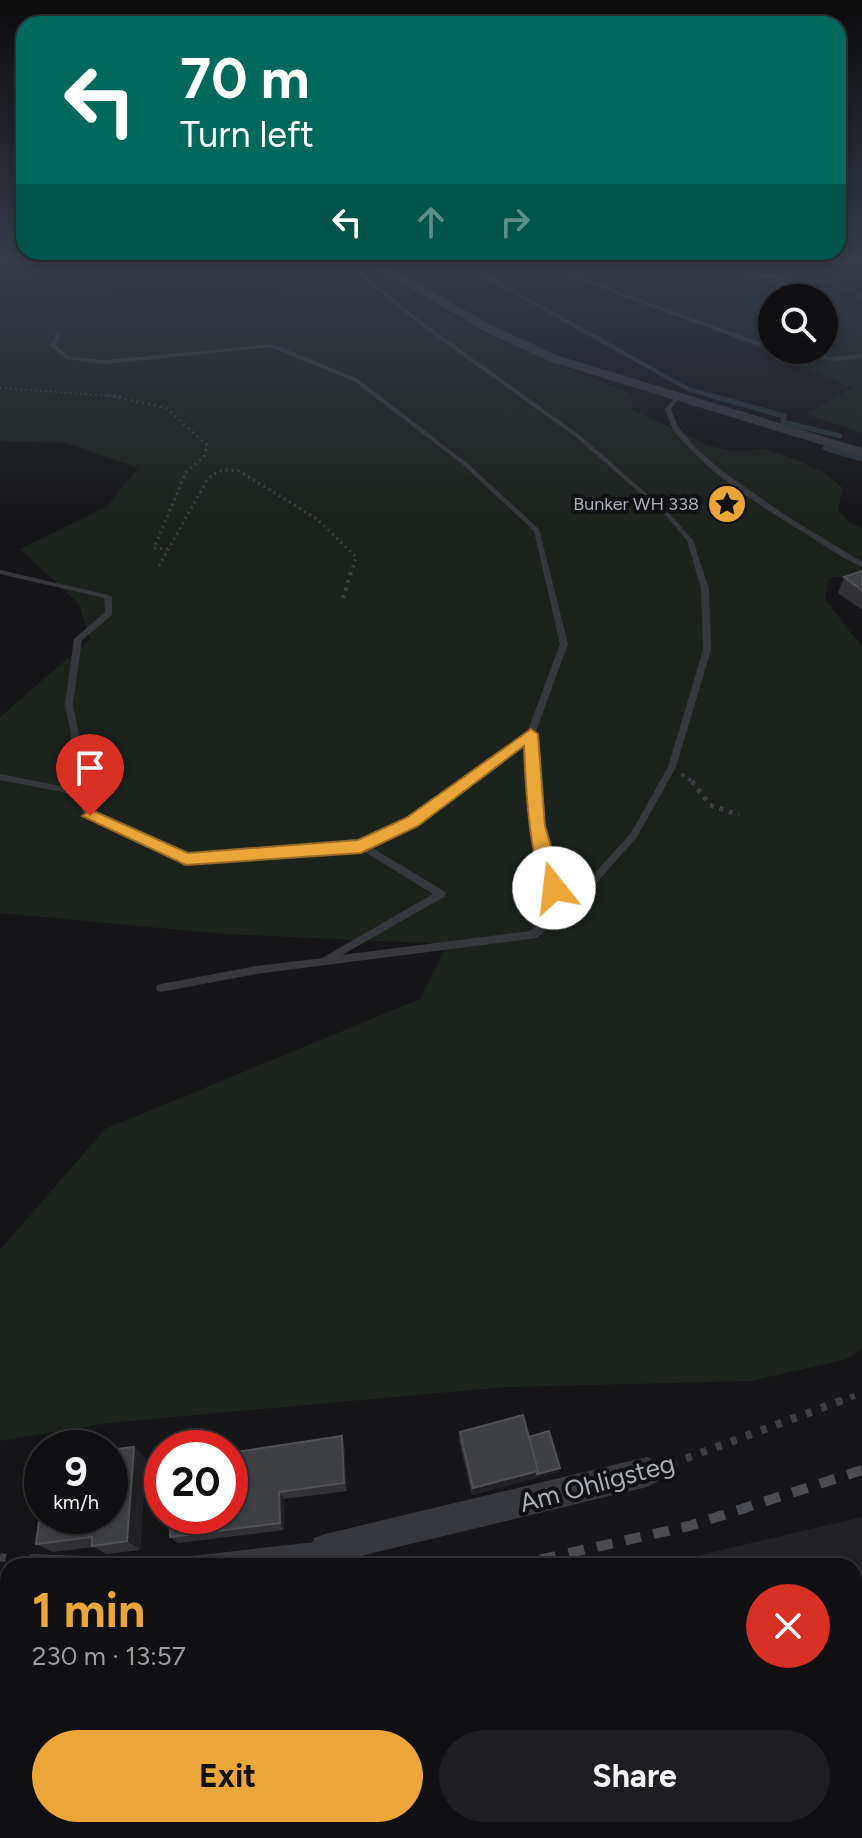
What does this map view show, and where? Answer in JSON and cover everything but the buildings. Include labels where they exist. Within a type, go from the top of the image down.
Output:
[{"type":"street","points":[[525,347],[593,373],[862,453]]},
{"type":"street","name":"Am Ohligsteg","points":[[324,1557],[647,1472]]},
{"type":"lane","points":[[54,347],[69,358],[106,362],[254,347]]},
{"type":"lane","points":[[275,347],[356,380],[465,464],[537,530],[564,644],[531,734],[537,826],[554,888],[583,892]]},
{"type":"lane","points":[[161,988],[322,962],[533,935],[583,892],[634,835],[672,767],[707,650],[705,589],[690,540],[669,516],[579,437],[454,347]]},
{"type":"lane","points":[[838,359],[862,356]]},
{"type":"lane","points":[[677,398],[668,409],[672,427],[711,466],[862,565]]},
{"type":"lane","points":[[0,572],[108,597],[109,613],[78,639],[69,704],[75,735],[75,792],[90,816],[186,859],[361,846],[412,822],[531,734]]},
{"type":"lane","points":[[0,777],[75,792]]},
{"type":"lane","points":[[322,962],[441,894],[361,846]]},
{"type":"path","points":[[0,388],[128,399],[165,408],[192,428],[207,445],[204,457],[186,472],[154,548],[169,549]]},
{"type":"path","points":[[159,566],[214,472],[239,471],[309,512],[340,535],[356,557],[343,598]]},
{"type":"path","points":[[672,767],[694,783],[710,805],[739,815]]},
{"type":"path","name":"Am Ohligsteg","points":[[647,1472],[715,1450],[862,1393]]},
{"type":"shaded area","points":[[0,347],[515,347],[627,392],[633,396],[631,409],[707,445],[731,451],[766,449],[824,473],[843,488],[838,510],[849,522],[862,528],[862,574],[829,578],[825,599],[862,647],[862,1348],[847,1359],[751,1381],[505,1387],[108,1423],[66,1430],[24,1430],[24,1437],[0,1441],[0,1250],[105,1129],[420,999],[448,944],[224,934],[0,913],[0,717],[90,639],[79,604],[20,549],[106,507],[138,468],[66,443],[0,441]]},
{"type":"shaded area","points":[[838,347],[862,347],[862,433],[806,414],[852,388],[795,364],[838,364]]},
{"type":"shaded area","points":[[862,1517],[862,1558],[688,1558]]},
{"type":"waterway","points":[[612,347],[688,389],[709,395]]},
{"type":"waterway","points":[[709,395],[784,416],[783,422],[840,436]]},
{"type":"waterway","points":[[709,395],[716,397]]},
{"type":"waterway","points":[[825,448],[862,459]]},
{"type":"railway","points":[[547,1558],[689,1526],[862,1470]]},
{"type":"place","name":"Bunker WH 338","points":[[727,504]]},
{"type":"route","points":[[90,816],[186,859],[361,846],[412,822],[531,734],[537,826],[554,888]]}]
